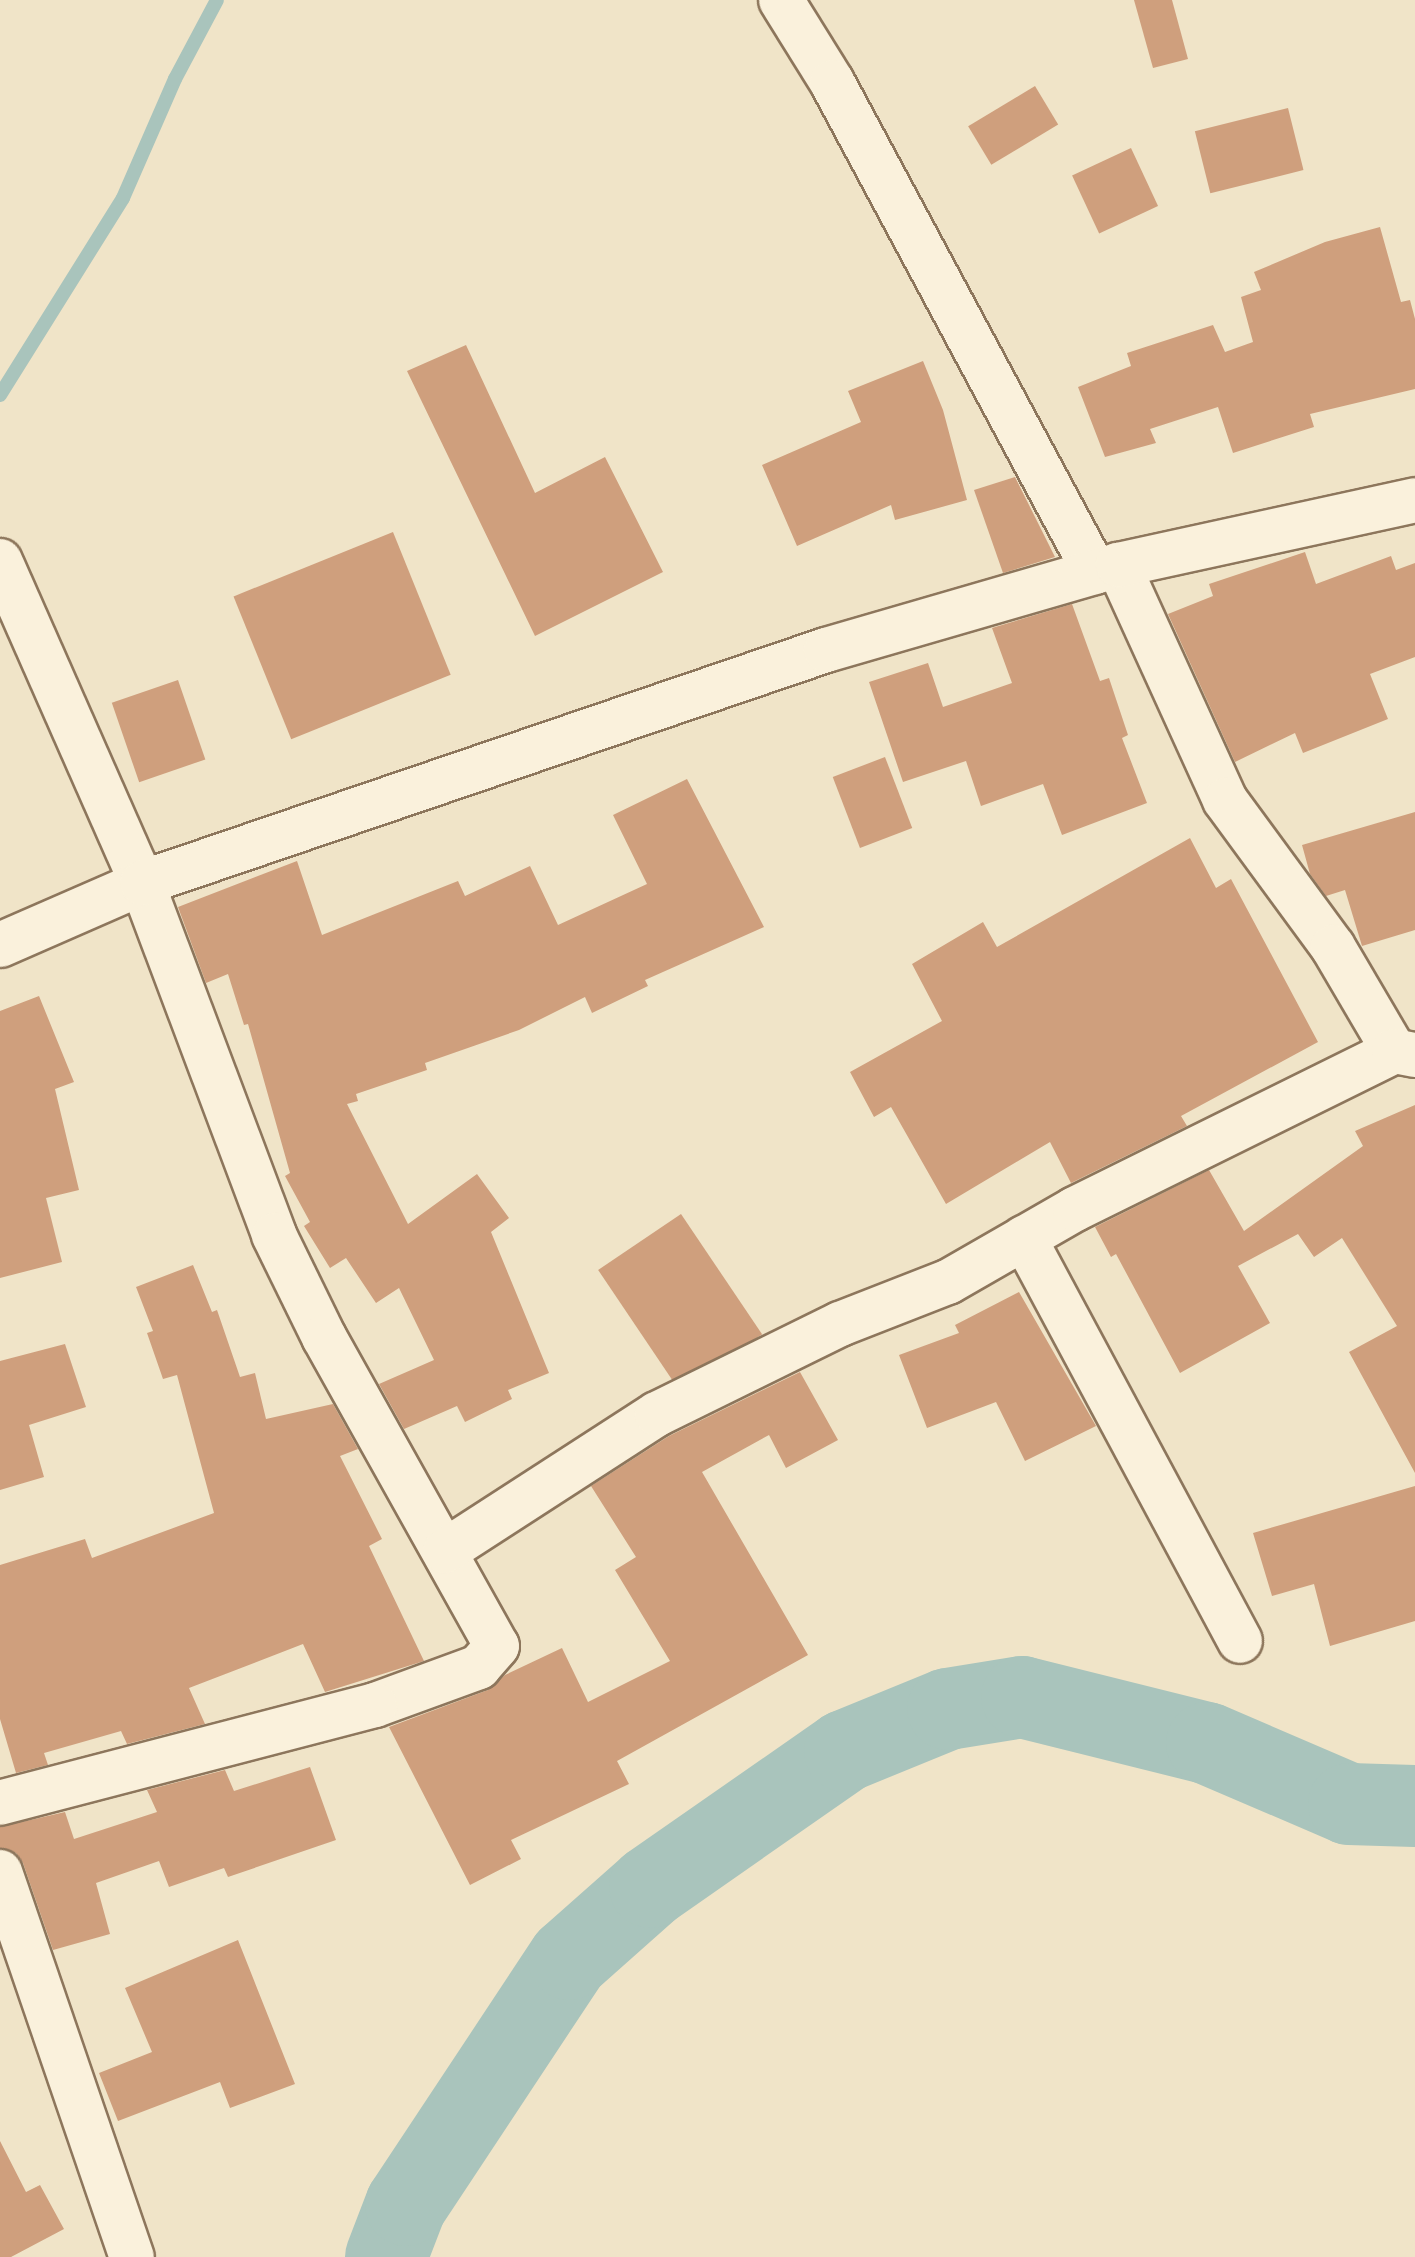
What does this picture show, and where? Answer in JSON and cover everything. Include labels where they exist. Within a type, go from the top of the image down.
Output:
[{"type":"street","points":[[445,1551],[657,1414],[840,1324],[948,1282],[1024,1238],[1404,1053],[1333,947],[1225,800],[1107,568],[832,82],[781,0]]},
{"type":"street","points":[[0,945],[142,883],[593,726],[1107,568],[1415,500]]},
{"type":"street","points":[[0,561],[142,883],[274,1235],[324,1337],[497,1646],[479,1667],[375,1705],[0,1803]]},
{"type":"street","points":[[1024,1238],[1240,1641]]},
{"type":"street","points":[[0,1872],[132,2257]]},
{"type":"building","points":[[1134,0],[1172,0],[1188,59],[1153,68]]},
{"type":"building","points":[[1035,86],[1058,125],[991,165],[968,126]]},
{"type":"building","points":[[1288,108],[1303,170],[1210,193],[1195,131]]},
{"type":"building","points":[[1131,148],[1158,206],[1099,233],[1072,175]]},
{"type":"building","points":[[1380,227],[1401,302],[1410,300],[1415,319],[1415,389],[1310,414],[1314,427],[1233,453],[1218,407],[1150,429],[1156,443],[1105,457],[1078,387],[1131,366],[1127,353],[1213,325],[1225,352],[1253,342],[1241,297],[1261,290],[1254,272],[1325,242]]},
{"type":"building","points":[[466,345],[535,493],[605,457],[663,572],[535,636],[407,371]]},
{"type":"building","points":[[923,361],[943,410],[967,500],[895,520],[891,505],[797,546],[762,465],[861,422],[848,391]]},
{"type":"building","points":[[1015,477],[1055,557],[1003,573],[974,490]]},
{"type":"building","points":[[393,532],[451,675],[291,739],[234,596]]},
{"type":"building","points":[[1305,552],[1316,584],[1391,556],[1396,570],[1415,563],[1415,657],[1370,674],[1388,719],[1303,753],[1295,733],[1235,762],[1168,614],[1213,596],[1209,584]]},
{"type":"building","points":[[1072,604],[1100,681],[1109,678],[1128,735],[1122,738],[1147,803],[1062,835],[1043,784],[981,806],[966,761],[903,782],[869,682],[928,663],[943,707],[1012,683],[992,628]]},
{"type":"building","points":[[178,680],[205,759],[139,782],[112,703]]},
{"type":"building","points":[[885,757],[912,828],[860,848],[833,777]]},
{"type":"building","points":[[687,779],[764,927],[645,980],[648,986],[592,1013],[585,997],[519,1030],[425,1063],[427,1070],[356,1094],[358,1101],[347,1104],[408,1224],[477,1174],[509,1218],[491,1232],[549,1373],[508,1390],[512,1399],[465,1422],[457,1406],[404,1429],[379,1384],[434,1360],[399,1288],[376,1303],[346,1258],[330,1268],[304,1226],[310,1222],[285,1176],[290,1173],[248,1024],[244,1025],[228,974],[206,983],[178,907],[297,861],[322,935],[458,881],[465,896],[530,866],[558,925],[647,884],[613,815]]},
{"type":"building","points":[[1415,812],[1415,930],[1362,946],[1345,890],[1326,896],[1310,874],[1302,845]]},
{"type":"building","points":[[1190,838],[1216,888],[1231,879],[1318,1042],[1181,1116],[1187,1126],[1071,1183],[1050,1142],[946,1204],[891,1107],[874,1117],[850,1072],[942,1021],[912,964],[983,922],[997,947]]},
{"type":"building","points":[[39,996],[74,1082],[55,1089],[79,1190],[46,1198],[62,1262],[0,1278],[0,1011]]},
{"type":"building","points":[[1415,1105],[1415,1473],[1349,1352],[1397,1326],[1342,1238],[1314,1257],[1298,1234],[1238,1266],[1270,1323],[1180,1373],[1116,1254],[1111,1257],[1095,1227],[1209,1170],[1244,1231],[1363,1146],[1355,1131]]},
{"type":"building","points":[[681,1214],[762,1334],[679,1390],[598,1270]]},
{"type":"building","points":[[193,1265],[212,1312],[217,1310],[240,1377],[255,1373],[266,1419],[333,1404],[358,1449],[340,1456],[382,1539],[369,1546],[424,1661],[325,1692],[303,1644],[189,1688],[205,1724],[127,1744],[121,1731],[44,1753],[48,1765],[16,1773],[0,1719],[0,1565],[85,1539],[92,1558],[214,1513],[177,1375],[163,1379],[147,1333],[153,1331],[136,1287]]},
{"type":"building","points":[[1019,1292],[1096,1426],[1025,1461],[996,1402],[927,1428],[899,1355],[959,1333],[955,1325]]},
{"type":"building","points":[[65,1344],[86,1407],[29,1425],[44,1477],[0,1490],[0,1361]]},
{"type":"building","points":[[800,1372],[838,1440],[786,1468],[769,1435],[702,1472],[808,1655],[617,1761],[629,1784],[511,1840],[521,1859],[470,1885],[389,1727],[488,1690],[505,1675],[562,1648],[588,1702],[670,1661],[615,1570],[636,1557],[591,1486],[669,1436]]},
{"type":"building","points":[[1415,1486],[1415,1621],[1330,1646],[1314,1584],[1272,1596],[1253,1533]]},
{"type":"building","points":[[310,1767],[336,1840],[228,1877],[224,1868],[169,1887],[159,1861],[96,1883],[110,1934],[53,1950],[23,1863],[16,1853],[0,1848],[0,1827],[65,1812],[74,1839],[157,1812],[147,1790],[225,1770],[234,1791]]},
{"type":"building","points":[[238,1940],[295,2084],[230,2108],[220,2082],[118,2121],[99,2073],[152,2052],[125,1988]]},
{"type":"building","points":[[0,2141],[26,2192],[40,2185],[64,2229],[11,2257],[0,2257]]},
{"type":"waterway","points":[[0,395],[123,198],[175,79],[217,0]]},
{"type":"waterway","points":[[386,2257],[406,2205],[569,1959],[650,1887],[845,1751],[948,1709],[1022,1697],[1207,1743],[1349,1804],[1415,1806]]}]
